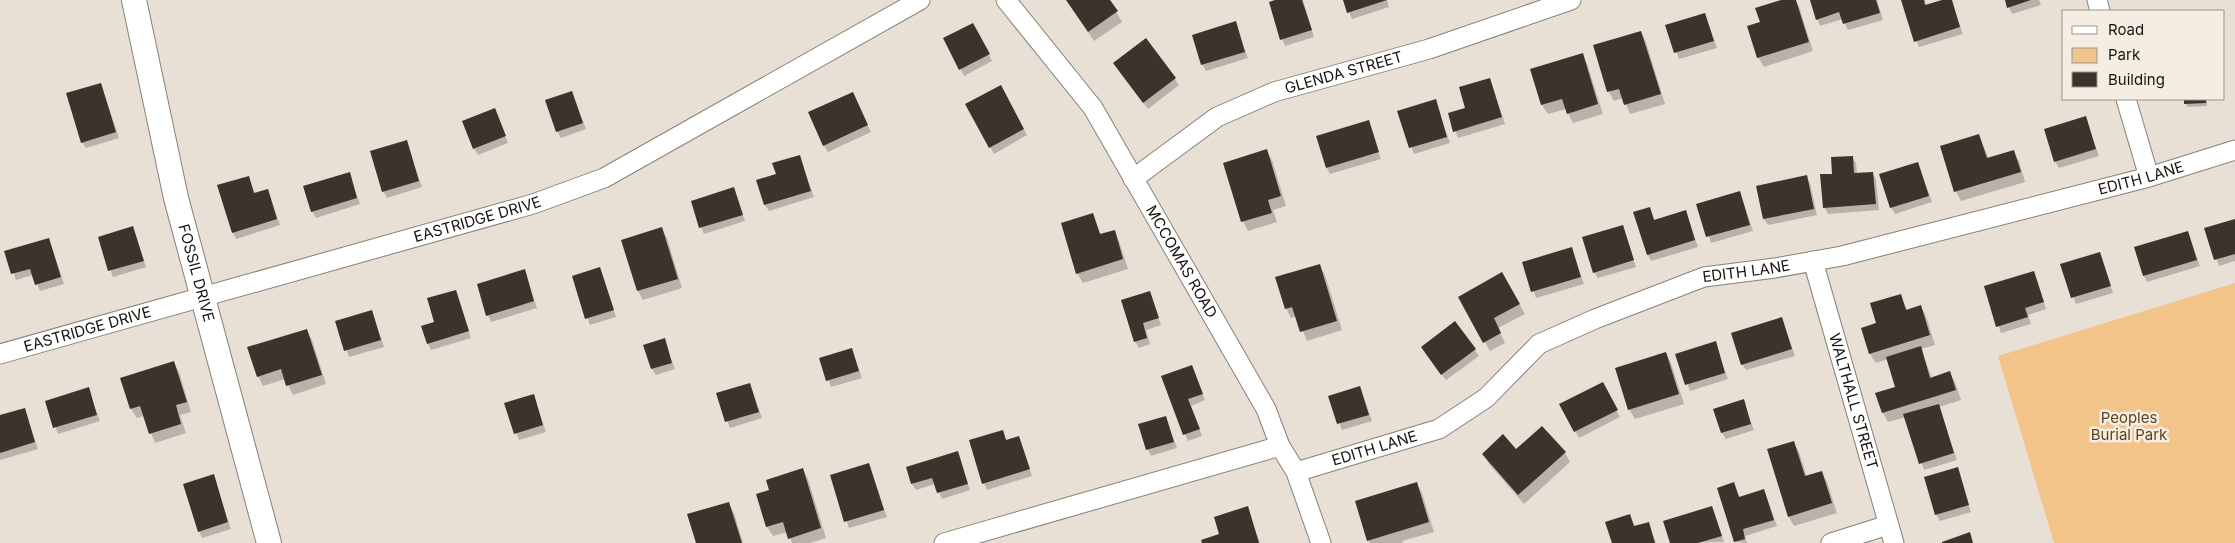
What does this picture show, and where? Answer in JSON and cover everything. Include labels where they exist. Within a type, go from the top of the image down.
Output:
[{"type":"street","name":"FOSSIL DRIVE","points":[[134,0],[176,198],[269,543]]},
{"type":"street","name":"EASTRIDGE DRIVE","points":[[0,354],[533,204],[604,178],[920,0]]},
{"type":"street","name":"MCCOMAS ROAD","points":[[1006,0],[1092,108],[1266,409],[1280,446],[1296,472],[1320,543]]},
{"type":"street","name":"GLENDA STREET","points":[[1133,179],[1217,117],[1274,92],[1429,49],[1571,0]]},
{"type":"street","points":[[2126,100],[2149,177]]},
{"type":"street","name":"EDITH LANE","points":[[1296,472],[1439,429],[1486,398],[1539,344],[1595,319],[1704,277],[1776,268],[1842,256],[2149,177],[2235,150]]},
{"type":"street","name":"WALTHALL STREET","points":[[1812,260],[1894,543]]},
{"type":"street","points":[[944,543],[1280,446]]},
{"type":"street","points":[[1831,543],[1888,525]]},
{"type":"green space","name":"Peoples Burial Park","points":[[2235,283],[2235,543],[2054,543],[1998,356]]},
{"type":"building","points":[[1066,0],[1110,0],[1118,11],[1088,32]]},
{"type":"building","points":[[1275,0],[1302,0],[1312,30],[1280,40],[1269,2]]},
{"type":"building","points":[[1343,0],[1387,0],[1347,13]]},
{"type":"building","points":[[1781,0],[1796,0],[1809,42],[1757,58],[1747,26],[1760,22],[1755,8]]},
{"type":"building","points":[[1810,0],[1876,0],[1880,13],[1843,24],[1839,12],[1816,20]]},
{"type":"building","points":[[1901,0],[1924,0],[1925,5],[1942,0],[1952,0],[1960,27],[1914,42]]},
{"type":"building","points":[[2005,0],[2031,0],[2007,8]]},
{"type":"building","points":[[1705,13],[1714,41],[1674,53],[1665,25]]},
{"type":"building","points":[[1236,21],[1245,52],[1201,65],[1192,35]]},
{"type":"building","points":[[973,23],[990,54],[959,70],[943,38]]},
{"type":"building","points":[[1641,31],[1661,94],[1624,105],[1619,89],[1607,92],[1593,45]]},
{"type":"building","points":[[1146,38],[1176,78],[1143,103],[1113,63]]},
{"type":"building","points":[[1583,53],[1598,104],[1567,114],[1562,99],[1541,105],[1530,69]]},
{"type":"building","points":[[1490,78],[1502,117],[1453,132],[1448,113],[1465,108],[1459,87]]},
{"type":"building","points":[[101,83],[116,132],[81,143],[66,93]]},
{"type":"building","points":[[1001,85],[1024,129],[989,148],[965,104]]},
{"type":"building","points":[[572,91],[583,123],[556,132],[545,100]]},
{"type":"building","points":[[853,92],[868,125],[823,146],[808,112]]},
{"type":"building","points":[[1436,99],[1447,137],[1409,148],[1397,111]]},
{"type":"building","points":[[2184,100],[2206,100],[2206,103],[2184,104]]},
{"type":"building","points":[[495,108],[506,136],[473,149],[462,121]]},
{"type":"building","points":[[2086,116],[2096,149],[2054,162],[2044,129]]},
{"type":"building","points":[[1369,120],[1379,152],[1326,168],[1316,136]]},
{"type":"building","points":[[1979,134],[1987,158],[2014,150],[2021,172],[1954,192],[1940,146]]},
{"type":"building","points":[[407,140],[419,181],[382,192],[370,151]]},
{"type":"building","points":[[1267,149],[1281,196],[1268,200],[1272,213],[1241,222],[1223,163]]},
{"type":"building","points":[[800,155],[811,191],[764,205],[756,180],[776,174],[772,163]]},
{"type":"building","points":[[1853,156],[1854,173],[1873,172],[1876,204],[1823,208],[1820,174],[1832,174],[1831,157]]},
{"type":"building","points":[[1918,162],[1929,196],[1890,208],[1879,174]]},
{"type":"building","points":[[350,172],[357,198],[311,212],[303,186]]},
{"type":"building","points":[[1807,175],[1814,209],[1763,219],[1756,186]]},
{"type":"building","points":[[249,176],[254,193],[268,189],[277,219],[232,233],[217,185]]},
{"type":"building","points":[[734,187],[743,215],[699,228],[691,201]]},
{"type":"building","points":[[1740,191],[1750,225],[1706,237],[1696,204]]},
{"type":"building","points":[[1650,207],[1654,220],[1686,210],[1695,240],[1647,255],[1633,212]]},
{"type":"building","points":[[1093,213],[1100,234],[1115,230],[1123,259],[1076,274],[1061,223]]},
{"type":"building","points":[[2235,219],[2235,254],[2214,260],[2204,228]]},
{"type":"building","points":[[1623,225],[1634,260],[1593,273],[1582,237]]},
{"type":"building","points":[[133,226],[144,261],[108,271],[98,237]]},
{"type":"building","points":[[662,227],[678,279],[637,291],[621,240]]},
{"type":"building","points":[[2188,231],[2197,260],[2143,276],[2134,247]]},
{"type":"building","points":[[49,238],[61,277],[35,285],[30,269],[11,274],[4,251]]},
{"type":"building","points":[[1572,247],[1581,277],[1531,292],[1522,262]]},
{"type":"building","points":[[2100,252],[2111,286],[2071,298],[2060,264]]},
{"type":"building","points":[[1320,264],[1337,321],[1300,332],[1292,307],[1285,309],[1275,277]]},
{"type":"building","points":[[600,267],[614,310],[585,319],[572,276]]},
{"type":"building","points":[[525,269],[534,301],[486,316],[477,284]]},
{"type":"building","points":[[2034,271],[2044,302],[2025,308],[2028,317],[1996,327],[1984,286]]},
{"type":"building","points":[[1502,272],[1520,304],[1494,318],[1501,333],[1483,343],[1458,297]]},
{"type":"building","points":[[456,290],[469,331],[427,344],[421,326],[434,322],[427,298]]},
{"type":"building","points":[[1150,291],[1159,318],[1143,323],[1147,338],[1134,342],[1121,300]]},
{"type":"building","points":[[1901,294],[1906,310],[1921,305],[1930,335],[1869,354],[1861,328],[1876,323],[1870,303]]},
{"type":"building","points":[[372,310],[381,340],[344,351],[335,321]]},
{"type":"building","points":[[1782,317],[1792,349],[1741,365],[1731,333]]},
{"type":"building","points":[[1455,321],[1476,349],[1441,375],[1421,347]]},
{"type":"building","points":[[307,329],[322,375],[286,386],[281,369],[257,377],[247,347]]},
{"type":"building","points":[[665,338],[672,363],[651,369],[643,345]]},
{"type":"building","points":[[1716,341],[1725,373],[1685,385],[1675,354]]},
{"type":"building","points":[[1921,346],[1930,378],[1950,371],[1956,390],[1882,413],[1875,393],[1895,387],[1886,357]]},
{"type":"building","points":[[852,348],[859,371],[826,381],[819,358]]},
{"type":"building","points":[[1666,352],[1679,394],[1628,410],[1615,368]]},
{"type":"building","points":[[174,361],[187,402],[176,405],[181,424],[149,434],[140,406],[130,409],[120,378]]},
{"type":"building","points":[[1192,365],[1203,394],[1188,399],[1200,429],[1183,435],[1161,376]]},
{"type":"building","points":[[1603,382],[1618,410],[1574,432],[1559,404]]},
{"type":"building","points":[[750,383],[759,412],[725,422],[716,393]]},
{"type":"building","points":[[1360,386],[1369,415],[1337,424],[1328,396]]},
{"type":"building","points":[[89,387],[97,415],[53,428],[45,401]]},
{"type":"building","points":[[534,394],[543,425],[514,434],[504,403]]},
{"type":"building","points":[[1744,399],[1751,424],[1721,433],[1713,409]]},
{"type":"building","points":[[1939,404],[1954,453],[1919,464],[1903,414]]},
{"type":"building","points":[[25,408],[35,442],[0,453],[0,415]]},
{"type":"building","points":[[1166,416],[1174,442],[1146,450],[1138,424]]},
{"type":"building","points":[[1542,426],[1566,452],[1518,495],[1482,454],[1503,434],[1516,449]]},
{"type":"building","points":[[1003,430],[1006,440],[1019,436],[1030,469],[982,484],[969,440]]},
{"type":"building","points":[[1794,441],[1805,476],[1822,471],[1832,503],[1788,517],[1767,449]]},
{"type":"building","points":[[958,451],[968,484],[937,493],[932,478],[911,484],[906,467]]},
{"type":"building","points":[[869,463],[884,510],[844,522],[830,475]]},
{"type":"building","points":[[1958,467],[1969,505],[1935,515],[1924,477]]},
{"type":"building","points":[[803,468],[821,528],[788,539],[783,522],[766,527],[756,494],[769,490],[766,480]]},
{"type":"building","points":[[214,474],[228,522],[198,532],[183,484]]},
{"type":"building","points":[[1417,482],[1429,522],[1367,541],[1355,501]]},
{"type":"building","points":[[1734,482],[1739,497],[1764,489],[1774,520],[1743,529],[1745,539],[1734,542],[1717,488]]},
{"type":"building","points":[[729,502],[742,543],[696,543],[687,514]]},
{"type":"building","points":[[1248,506],[1259,543],[1202,543],[1201,540],[1219,534],[1214,517]]},
{"type":"building","points":[[1712,506],[1722,536],[1698,543],[1670,543],[1663,521]]},
{"type":"building","points":[[1630,514],[1634,526],[1649,522],[1655,543],[1612,543],[1605,522]]},
{"type":"building","points":[[1970,532],[1973,543],[1942,543],[1942,542]]}]
